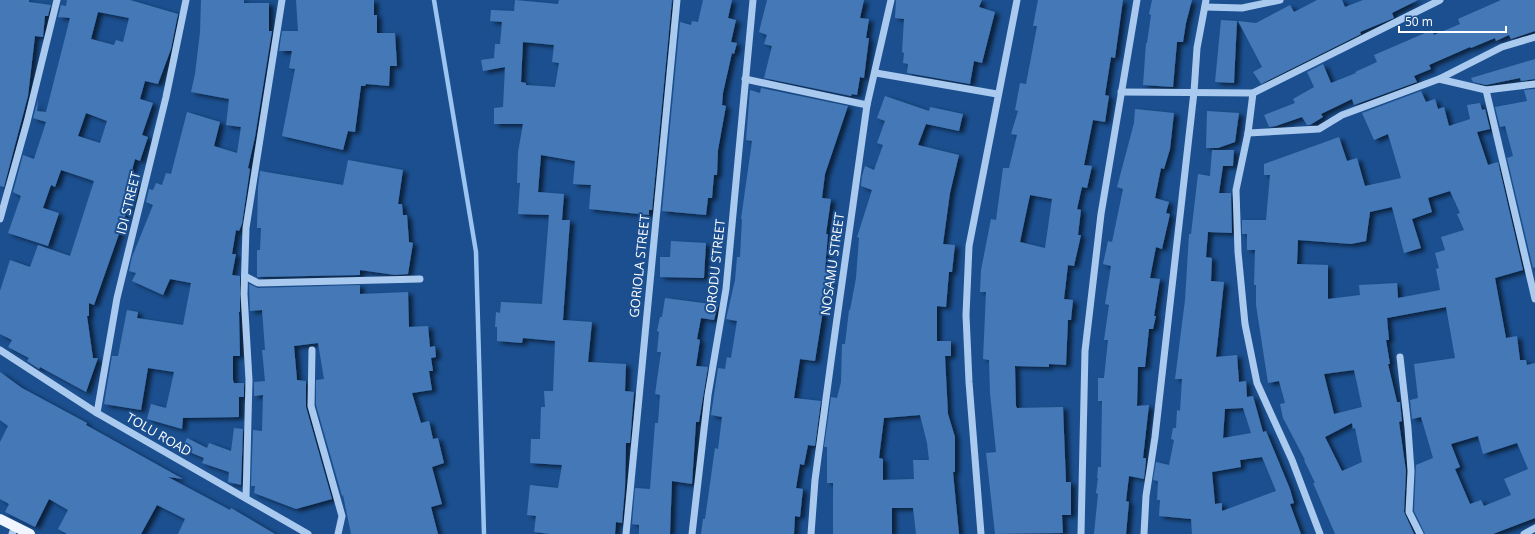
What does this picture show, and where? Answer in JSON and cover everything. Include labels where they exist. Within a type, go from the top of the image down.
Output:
[{"type":"main road","points":[[0,519],[14,530],[30,534]]},
{"type":"street","points":[[0,219],[28,122],[57,0]]},
{"type":"street","name":"IDI STREET","points":[[97,412],[117,298],[166,97],[186,0]]},
{"type":"street","points":[[246,498],[249,380],[245,276],[246,228],[282,0]]},
{"type":"street","name":"GORIOLA STREET","points":[[626,534],[677,0]]},
{"type":"street","name":"ORODU STREET","points":[[692,534],[708,395],[726,289],[745,79],[754,0]]},
{"type":"street","name":"NOSAMU STREET","points":[[811,534],[815,480],[867,105],[876,73],[891,0]]},
{"type":"street","points":[[981,534],[968,382],[966,316],[969,246],[997,94],[1017,0]]},
{"type":"street","points":[[1081,534],[1085,351],[1101,214],[1137,0]]},
{"type":"street","points":[[1144,534],[1146,496],[1155,437],[1194,92],[1197,48],[1206,3],[1242,8],[1280,0]]},
{"type":"street","points":[[1121,92],[1253,93],[1440,0]]},
{"type":"street","points":[[1248,133],[1319,129],[1342,115],[1439,79],[1502,47],[1535,37]]},
{"type":"street","points":[[876,73],[997,94]]},
{"type":"street","points":[[745,79],[867,105]]},
{"type":"street","points":[[1439,79],[1486,90],[1535,84]]},
{"type":"street","points":[[1486,90],[1535,299]]},
{"type":"street","points":[[1253,93],[1248,133],[1236,190],[1238,252],[1245,324],[1257,383],[1292,460],[1320,534]]},
{"type":"street","points":[[245,276],[258,284],[420,279]]},
{"type":"street","name":"TOLU ROAD","points":[[0,350],[97,412],[308,534]]},
{"type":"street","points":[[312,350],[311,406],[342,516],[338,534]]},
{"type":"street","points":[[1400,357],[1411,471],[1409,512],[1420,534]]},
{"type":"street","points":[[1524,534],[1535,528]]},
{"type":"building","points":[[0,0],[29,0],[29,2],[51,5],[48,16],[45,16],[43,37],[35,36],[28,96],[4,187],[0,186]]},
{"type":"building","points":[[67,0],[130,0],[178,14],[171,49],[158,84],[145,81],[140,99],[153,103],[142,135],[148,137],[140,161],[135,159],[129,182],[139,185],[136,198],[132,197],[94,305],[89,303],[89,316],[87,316],[93,358],[98,358],[86,392],[40,367],[39,369],[27,361],[29,358],[8,347],[12,340],[0,334],[0,291],[10,260],[30,267],[38,245],[70,256],[94,181],[61,170],[55,187],[51,185],[43,208],[59,213],[48,246],[8,233],[21,196],[13,192],[23,155],[34,159],[46,122],[33,118],[38,100],[37,111],[46,112],[70,18],[58,17],[61,5],[66,6]],"holes":[[[98,12],[129,18],[123,42],[116,40],[114,45],[91,39]],[[86,113],[107,121],[100,143],[78,136]]]},
{"type":"building","points":[[201,0],[244,0],[244,3],[269,3],[269,31],[272,31],[255,137],[248,168],[250,169],[242,224],[239,231],[236,230],[232,254],[236,254],[232,275],[240,276],[240,356],[233,356],[233,380],[234,383],[244,383],[244,397],[239,397],[239,417],[183,418],[182,429],[147,419],[151,404],[166,408],[174,372],[148,368],[141,410],[104,404],[112,356],[118,356],[127,310],[138,312],[137,318],[183,325],[191,283],[170,279],[163,295],[132,281],[136,273],[129,271],[132,257],[153,205],[146,202],[149,189],[153,190],[156,183],[162,185],[166,173],[171,174],[187,112],[220,122],[214,146],[237,153],[241,127],[226,125],[229,99],[191,92],[195,74],[200,32]]},
{"type":"building","points":[[296,0],[374,0],[374,15],[377,15],[377,33],[395,33],[397,66],[390,66],[389,86],[366,84],[365,86],[361,86],[355,132],[348,131],[343,150],[282,136],[295,69],[289,68],[292,51],[279,51],[282,31],[298,31]]},
{"type":"building","points":[[515,0],[558,4],[559,0],[672,0],[652,210],[649,210],[649,215],[589,209],[591,185],[573,184],[575,161],[541,155],[538,192],[564,194],[562,220],[570,220],[563,320],[592,322],[588,362],[626,364],[625,391],[634,392],[630,443],[626,443],[625,488],[622,523],[616,522],[615,534],[550,534],[534,532],[536,516],[527,515],[530,485],[558,488],[562,465],[530,463],[531,439],[540,439],[541,407],[545,407],[544,391],[553,391],[555,341],[523,338],[522,343],[497,341],[497,327],[495,327],[496,312],[500,313],[501,302],[542,304],[549,215],[518,214],[520,183],[517,183],[518,152],[523,124],[494,124],[494,108],[503,107],[505,67],[483,71],[481,60],[494,58],[495,44],[500,44],[502,22],[490,21],[491,10],[514,11]],"holes":[[[523,42],[554,45],[552,62],[559,63],[555,87],[526,85],[526,83],[521,82]]]},
{"type":"building","points":[[703,0],[732,0],[728,18],[736,20],[731,42],[737,43],[734,54],[732,53],[723,93],[722,105],[726,106],[718,150],[717,175],[714,175],[712,198],[708,198],[706,215],[662,211],[680,22],[691,25],[692,21],[698,22]]},
{"type":"building","points":[[767,0],[864,0],[860,18],[869,19],[866,38],[869,38],[864,78],[860,77],[857,95],[852,94],[851,96],[764,78],[772,46],[764,44],[767,35],[759,32]]},
{"type":"building","points":[[896,0],[982,0],[979,7],[995,12],[982,63],[974,61],[970,84],[907,73],[908,64],[903,63],[904,53],[902,52],[904,19],[895,18]]},
{"type":"building","points":[[1038,0],[1123,0],[1115,58],[1111,57],[1105,95],[1109,96],[1105,122],[1093,120],[1084,165],[1092,166],[1087,188],[1082,187],[1077,209],[1081,210],[1078,235],[1081,235],[1074,266],[1068,265],[1064,299],[1073,300],[1071,320],[1068,320],[1066,365],[1049,364],[1049,367],[1015,366],[1017,408],[1063,407],[1066,482],[1071,482],[1071,515],[1062,515],[1063,533],[995,534],[986,453],[996,452],[990,393],[989,360],[983,359],[986,292],[980,292],[981,270],[991,219],[996,220],[1003,168],[1009,168],[1017,135],[1011,134],[1018,111],[1015,110],[1020,83],[1026,84],[1037,26],[1033,26]],"holes":[[[1030,195],[1052,199],[1045,248],[1020,242]]]},
{"type":"building","points":[[1152,0],[1192,0],[1183,42],[1177,42],[1173,87],[1143,85],[1146,43],[1151,15],[1149,14]]},
{"type":"building","points":[[1317,0],[1342,0],[1345,7],[1363,0],[1418,0],[1392,13],[1394,18],[1360,32],[1361,34],[1261,84],[1253,72],[1262,67],[1238,21],[1256,23],[1290,5],[1294,12]]},
{"type":"building","points":[[1501,0],[1535,0],[1535,31],[1511,39],[1509,35],[1496,41],[1495,38],[1471,48],[1470,47],[1429,65],[1431,69],[1414,76],[1417,82],[1354,105],[1352,99],[1321,114],[1323,117],[1310,125],[1307,125],[1302,117],[1269,127],[1264,115],[1295,103],[1293,99],[1314,87],[1307,72],[1323,64],[1331,83],[1356,73],[1355,72],[1377,62],[1374,55],[1432,30],[1434,35],[1460,24],[1458,19]]},
{"type":"building","points":[[1221,20],[1237,21],[1234,83],[1215,82]]},
{"type":"building","points":[[1535,59],[1535,79],[1521,81],[1520,78],[1486,85],[1473,82],[1471,78]]},
{"type":"building","points":[[761,88],[848,106],[825,174],[822,198],[831,199],[826,234],[828,234],[825,269],[830,269],[829,292],[826,292],[815,361],[800,359],[794,398],[821,401],[815,446],[808,445],[804,465],[800,464],[796,488],[803,489],[800,517],[795,516],[794,534],[701,534],[703,519],[705,519],[715,448],[718,449],[722,417],[711,415],[718,368],[725,369],[727,357],[731,358],[737,321],[726,319],[735,280],[737,257],[740,257],[741,219],[752,141],[746,140],[750,90],[760,93]]},
{"type":"building","points":[[1535,89],[1535,267],[1533,268],[1507,158],[1513,156],[1505,126],[1500,127],[1495,107],[1527,101],[1524,90]]},
{"type":"building","points":[[1421,91],[1426,102],[1435,99],[1438,109],[1444,107],[1449,126],[1470,119],[1467,105],[1480,103],[1482,110],[1485,109],[1490,129],[1477,132],[1488,165],[1498,162],[1523,270],[1495,278],[1506,338],[1517,336],[1520,360],[1526,360],[1527,365],[1535,363],[1535,518],[1493,534],[1425,534],[1414,511],[1416,465],[1433,458],[1421,417],[1412,419],[1410,400],[1418,398],[1414,364],[1455,358],[1446,307],[1387,318],[1389,340],[1386,340],[1390,364],[1388,364],[1397,402],[1400,402],[1402,421],[1399,422],[1406,471],[1404,512],[1414,534],[1335,534],[1313,483],[1315,483],[1305,460],[1283,418],[1280,404],[1285,403],[1279,381],[1268,383],[1256,305],[1256,285],[1254,285],[1255,250],[1247,250],[1247,234],[1242,234],[1242,220],[1266,220],[1270,175],[1264,175],[1264,164],[1339,137],[1347,161],[1357,158],[1365,186],[1401,178],[1388,134],[1374,140],[1362,113]],"holes":[[[1450,191],[1460,213],[1457,214],[1464,230],[1441,237],[1445,250],[1435,253],[1439,268],[1436,269],[1440,290],[1398,298],[1397,283],[1359,285],[1360,295],[1328,299],[1328,265],[1297,264],[1298,240],[1351,244],[1366,241],[1370,212],[1392,207],[1404,253],[1421,248],[1412,219],[1432,212],[1428,198]],[[1354,370],[1362,407],[1334,414],[1324,374]],[[1352,423],[1353,429],[1355,428],[1362,462],[1342,471],[1325,437]],[[1478,436],[1483,454],[1517,443],[1528,469],[1504,479],[1511,495],[1484,506],[1481,500],[1470,504],[1455,469],[1460,467],[1451,444]]]},
{"type":"building","points":[[885,96],[929,111],[930,107],[963,114],[959,131],[926,124],[918,145],[959,155],[950,193],[943,244],[955,245],[952,272],[949,272],[946,307],[937,306],[937,341],[951,341],[951,356],[945,356],[948,414],[955,437],[955,472],[953,472],[959,534],[916,534],[913,508],[892,508],[892,534],[833,534],[833,483],[827,483],[827,447],[824,447],[831,397],[837,398],[841,382],[842,344],[845,344],[849,310],[856,278],[859,238],[857,237],[872,190],[861,186],[862,176],[865,166],[874,170],[883,145],[877,143],[885,121],[877,118]],"holes":[[[920,415],[927,443],[929,460],[913,460],[914,479],[883,480],[883,459],[879,458],[884,418]]]},
{"type":"building","points":[[1135,109],[1174,113],[1170,149],[1164,169],[1161,168],[1155,198],[1169,202],[1166,213],[1170,214],[1162,249],[1156,247],[1150,278],[1160,279],[1154,316],[1156,316],[1153,329],[1149,329],[1145,367],[1138,367],[1137,406],[1149,405],[1143,458],[1146,458],[1144,479],[1129,476],[1126,501],[1129,502],[1126,534],[1094,534],[1098,494],[1096,493],[1098,467],[1101,467],[1102,401],[1098,401],[1098,378],[1104,378],[1108,340],[1104,340],[1109,305],[1105,304],[1111,266],[1103,264],[1108,241],[1112,242],[1123,189],[1117,187],[1134,123]]},
{"type":"building","points":[[1207,111],[1239,113],[1235,142],[1218,148],[1206,148]]},
{"type":"building","points":[[1212,150],[1234,150],[1233,166],[1223,166],[1219,193],[1231,193],[1232,233],[1208,232],[1206,257],[1212,258],[1211,281],[1224,282],[1216,357],[1237,355],[1239,382],[1246,381],[1247,397],[1253,396],[1263,432],[1266,431],[1290,489],[1294,503],[1290,504],[1301,534],[1192,534],[1191,519],[1159,516],[1160,500],[1157,500],[1158,481],[1153,480],[1156,462],[1169,465],[1174,440],[1171,439],[1173,428],[1176,428],[1177,410],[1180,411],[1182,379],[1175,379],[1185,300],[1189,234],[1191,234],[1198,174],[1210,176]],"holes":[[[1243,408],[1251,433],[1223,438],[1225,409]],[[1262,457],[1276,491],[1222,511],[1222,503],[1215,504],[1212,472],[1241,467],[1240,460]]]},
{"type":"building","points":[[348,160],[403,170],[398,204],[402,204],[403,215],[407,215],[409,242],[413,243],[408,274],[395,275],[360,270],[360,275],[257,277],[257,250],[260,250],[261,228],[257,228],[260,171],[343,185]]},
{"type":"building","points":[[671,241],[706,243],[704,278],[660,277],[660,257],[670,257]]},
{"type":"building","points":[[249,284],[258,288],[360,285],[360,294],[408,292],[409,327],[428,326],[430,347],[435,346],[436,357],[431,358],[433,371],[429,371],[432,390],[412,393],[421,423],[429,421],[433,439],[438,438],[444,463],[432,467],[442,504],[431,507],[438,534],[351,534],[343,495],[342,496],[316,405],[316,380],[324,379],[318,343],[294,346],[297,380],[306,381],[306,407],[332,499],[296,509],[254,493],[255,486],[251,486],[253,430],[262,431],[263,395],[254,396],[254,382],[265,381],[262,350],[265,350],[262,310],[250,311]]},
{"type":"building","points":[[665,298],[718,305],[714,320],[701,318],[697,339],[700,340],[696,366],[708,367],[699,422],[696,422],[692,484],[672,481],[670,534],[639,534],[639,525],[632,524],[635,488],[650,489],[655,423],[658,423],[660,395],[655,394],[661,352],[657,352],[659,332],[657,331],[660,317],[662,317]]},
{"type":"building","points":[[0,372],[22,388],[87,423],[86,425],[183,479],[168,477],[230,510],[231,508],[275,534],[178,534],[185,519],[157,505],[141,534],[67,534],[58,529],[68,510],[49,499],[35,527],[5,512],[9,504],[0,499],[0,442],[8,426],[0,420]]},
{"type":"building","points":[[234,428],[243,429],[241,485],[228,482],[229,472],[202,463],[204,458],[182,449],[187,438],[207,448],[209,443],[231,451]]},
{"type":"waterway","points":[[434,0],[476,252],[484,534]]}]
